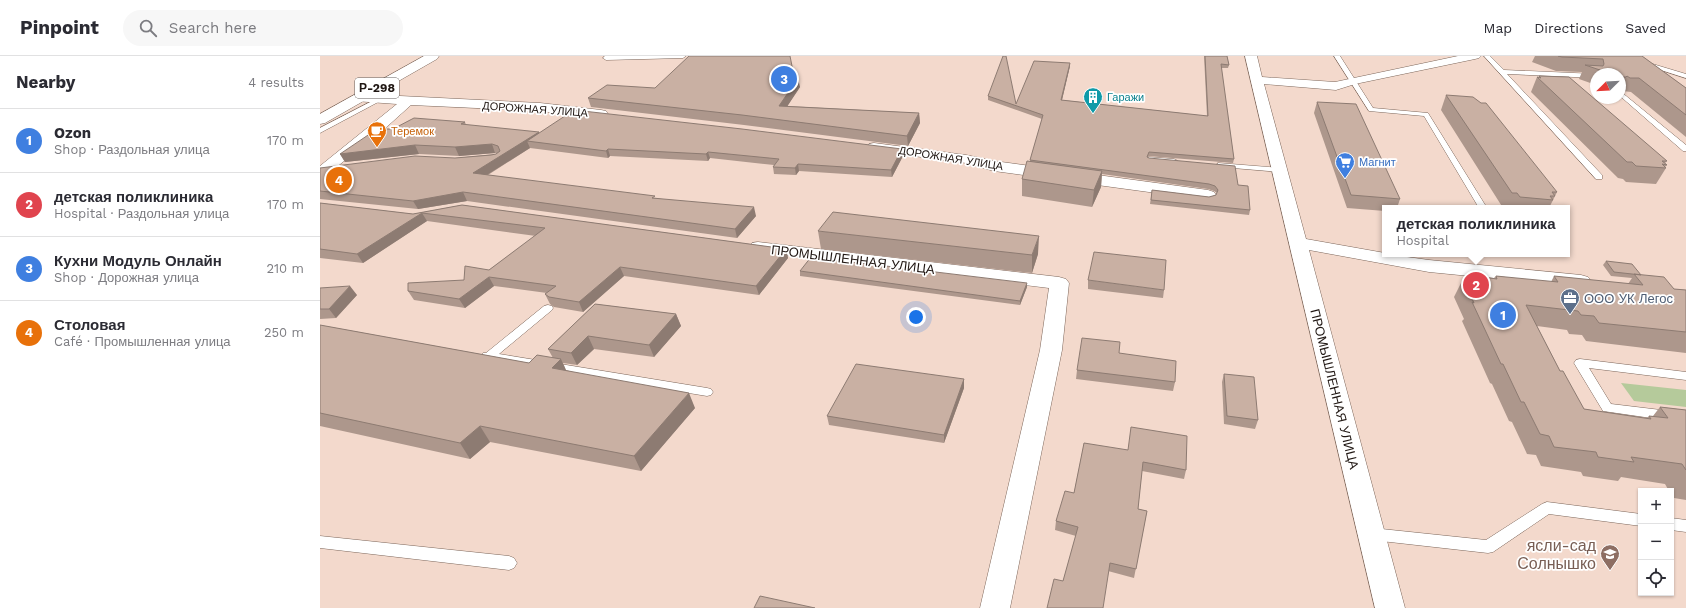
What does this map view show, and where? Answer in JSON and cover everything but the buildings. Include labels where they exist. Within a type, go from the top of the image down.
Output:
[{"type":"highway","name":"Р-298","points":[[320,108],[414,56]]},
{"type":"highway","name":"Р-298","points":[[320,120],[433,56]]},
{"type":"street","name":"ПРОМЫШЛЕННАЯ УЛИЦА","points":[[1251,56],[1390,608]]},
{"type":"street","points":[[1257,80],[1336,86],[1353,81],[1475,56]]},
{"type":"street","name":"ДОРОЖНАЯ УЛИЦА","points":[[360,98],[540,107],[615,115]]},
{"type":"street","points":[[321,172],[376,129],[408,100]]},
{"type":"street","name":"ДОРОЖНАЯ УЛИЦА","points":[[860,145],[966,158],[994,166],[1208,195]]},
{"type":"street","points":[[321,172],[351,167]]},
{"type":"street","points":[[1298,243],[1429,266],[1598,283]]},
{"type":"street","name":"ПРОМЫШЛЕННАЯ УЛИЦА","points":[[738,245],[1059,283],[1051,350],[995,608]]},
{"type":"lane","points":[[608,56],[606,58],[683,56]]},
{"type":"lane","points":[[1337,56],[1371,110],[1426,114],[1481,205]]},
{"type":"lane","points":[[1487,56],[1599,177]]},
{"type":"lane","points":[[1620,56],[1686,76]]},
{"type":"lane","points":[[1501,72],[1590,76]]},
{"type":"lane","points":[[1626,98],[1686,149]]},
{"type":"lane","points":[[320,131],[380,99]]},
{"type":"lane","points":[[1151,159],[1182,161]]},
{"type":"lane","points":[[1212,164],[1280,170]]},
{"type":"lane","points":[[489,356],[548,308]]},
{"type":"lane","points":[[473,354],[707,392]]},
{"type":"lane","points":[[1686,376],[1580,362],[1607,408],[1686,418]]},
{"type":"lane","points":[[1372,534],[1488,547],[1547,508],[1638,520]]},
{"type":"lane","points":[[1674,524],[1686,526]]},
{"type":"lane","points":[[320,542],[509,563]]},
{"type":"green space","points":[[1621,383],[1686,390],[1686,407],[1634,401]]},
{"type":"place","name":"Кухни Модуль Онлайн","points":[[784,79]]},
{"type":"place","name":"Гаражи","points":[[1093,114]]},
{"type":"place","name":"Теремок","points":[[377,148]]},
{"type":"place","name":"Магнит","points":[[1345,179]]},
{"type":"place","name":"Столовая","points":[[339,180]]},
{"type":"place","name":"детская поликлиника","points":[[1476,285]]},
{"type":"place","name":"Ozon","points":[[1503,315]]},
{"type":"place","name":"ООО УК Легос","points":[[1570,315]]},
{"type":"place","name":"ясли-сад Солнышко","points":[[1610,571]]}]
